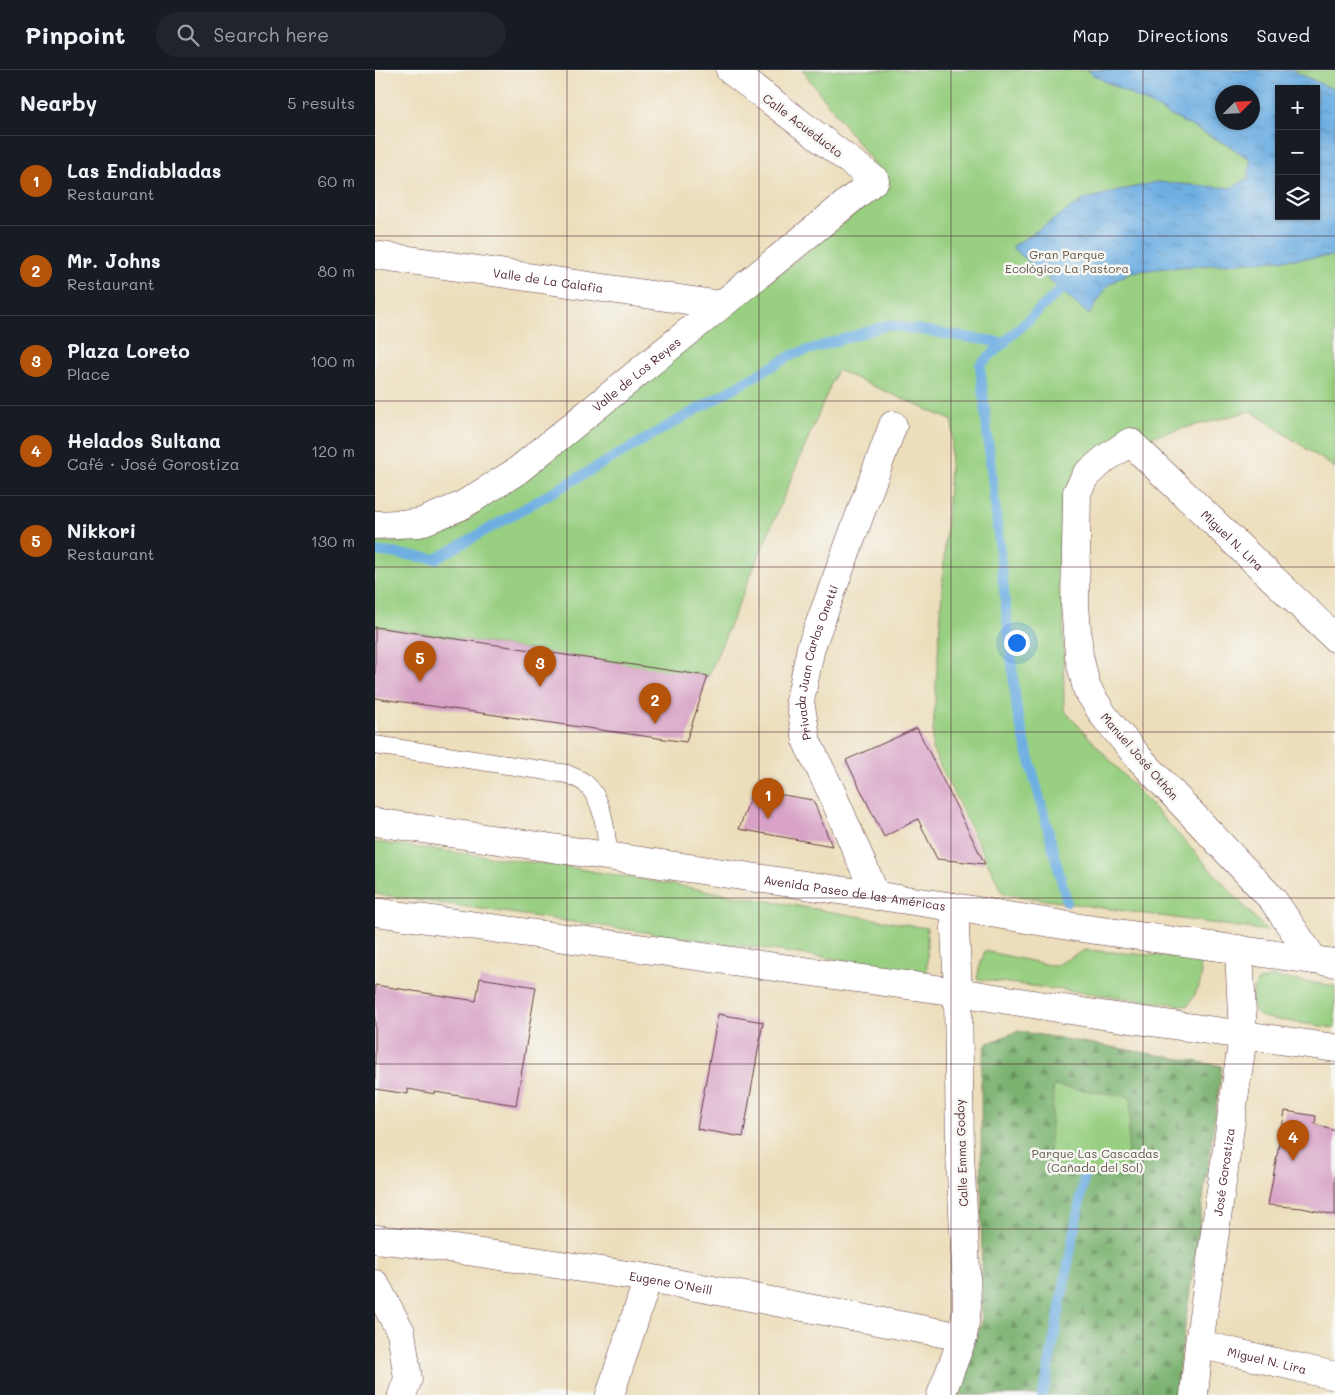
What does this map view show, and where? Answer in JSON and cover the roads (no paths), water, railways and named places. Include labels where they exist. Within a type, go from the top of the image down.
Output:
[{"type":"street","name":"Calle Acueducto","points":[[730,70],[875,180]]},
{"type":"street","name":"Valle de Los Reyes","points":[[375,525],[419,523],[461,506],[517,471],[875,180]]},
{"type":"street","name":"Valle de La Calafia","points":[[375,255],[721,305]]},
{"type":"street","name":"Privada Juan Carlos Onetti","points":[[876,896],[807,742],[801,701],[811,647],[893,425]]},
{"type":"street","name":"Miguel N. Lira","points":[[1130,442],[1335,638]]},
{"type":"street","name":"Manuel José Othón","points":[[1130,442],[1106,458],[1086,475],[1077,492],[1075,605],[1079,656],[1087,689],[1104,716],[1139,758],[1273,900],[1325,961]]},
{"type":"street","name":"Avenida Paseo de las Américas","points":[[375,822],[954,907],[1081,928],[1325,961]]},
{"type":"street","name":"Calle Emma Godoy","points":[[941,1395],[963,1337],[967,1307],[960,1154],[958,992],[954,907]]},
{"type":"street","points":[[375,912],[958,992],[1243,1036],[1335,1048]]},
{"type":"street","name":"José Gorostiza","points":[[1194,1395],[1199,1344],[1243,1036],[1239,949]]},
{"type":"street","name":"Eugene O'Neill","points":[[375,1240],[421,1244],[648,1278],[963,1337]]},
{"type":"street","points":[[609,1395],[648,1278]]},
{"type":"street","points":[[375,1284],[401,1332],[408,1379],[402,1395]]},
{"type":"street","name":"Miguel N. Lira","points":[[1199,1344],[1335,1376]]},
{"type":"lane","points":[[375,745],[567,774],[584,782],[595,796],[602,812],[609,856]]},
{"type":"water","points":[[1088,70],[1291,70],[1335,90],[1335,256],[1130,272],[1108,285],[1089,315],[1012,247],[1085,199],[1156,182],[1231,188],[1248,178],[1251,160],[1231,147],[1093,75]]},
{"type":"waterway","points":[[1067,902],[1017,712],[980,365],[1071,280]]},
{"type":"waterway","points":[[375,551],[436,559],[792,355],[888,325],[1005,343]]},
{"type":"waterway","points":[[1042,1395],[1085,1173]]},
{"type":"place","name":"Nikkori","points":[[420,682]]},
{"type":"place","name":"Plaza Loreto","points":[[540,687]]},
{"type":"place","name":"Mr. Johns","points":[[655,724]]},
{"type":"place","name":"Las Endiabladas","points":[[768,819]]},
{"type":"place","name":"Helados Sultana","points":[[1293,1161]]},
{"type":"park label","name":"Gran Parque Ecológico La Pastora","points":[[1067,261]]},
{"type":"park label","name":"Parque Las Cascadas (Cañada del Sol)","points":[[1095,1160]]}]
